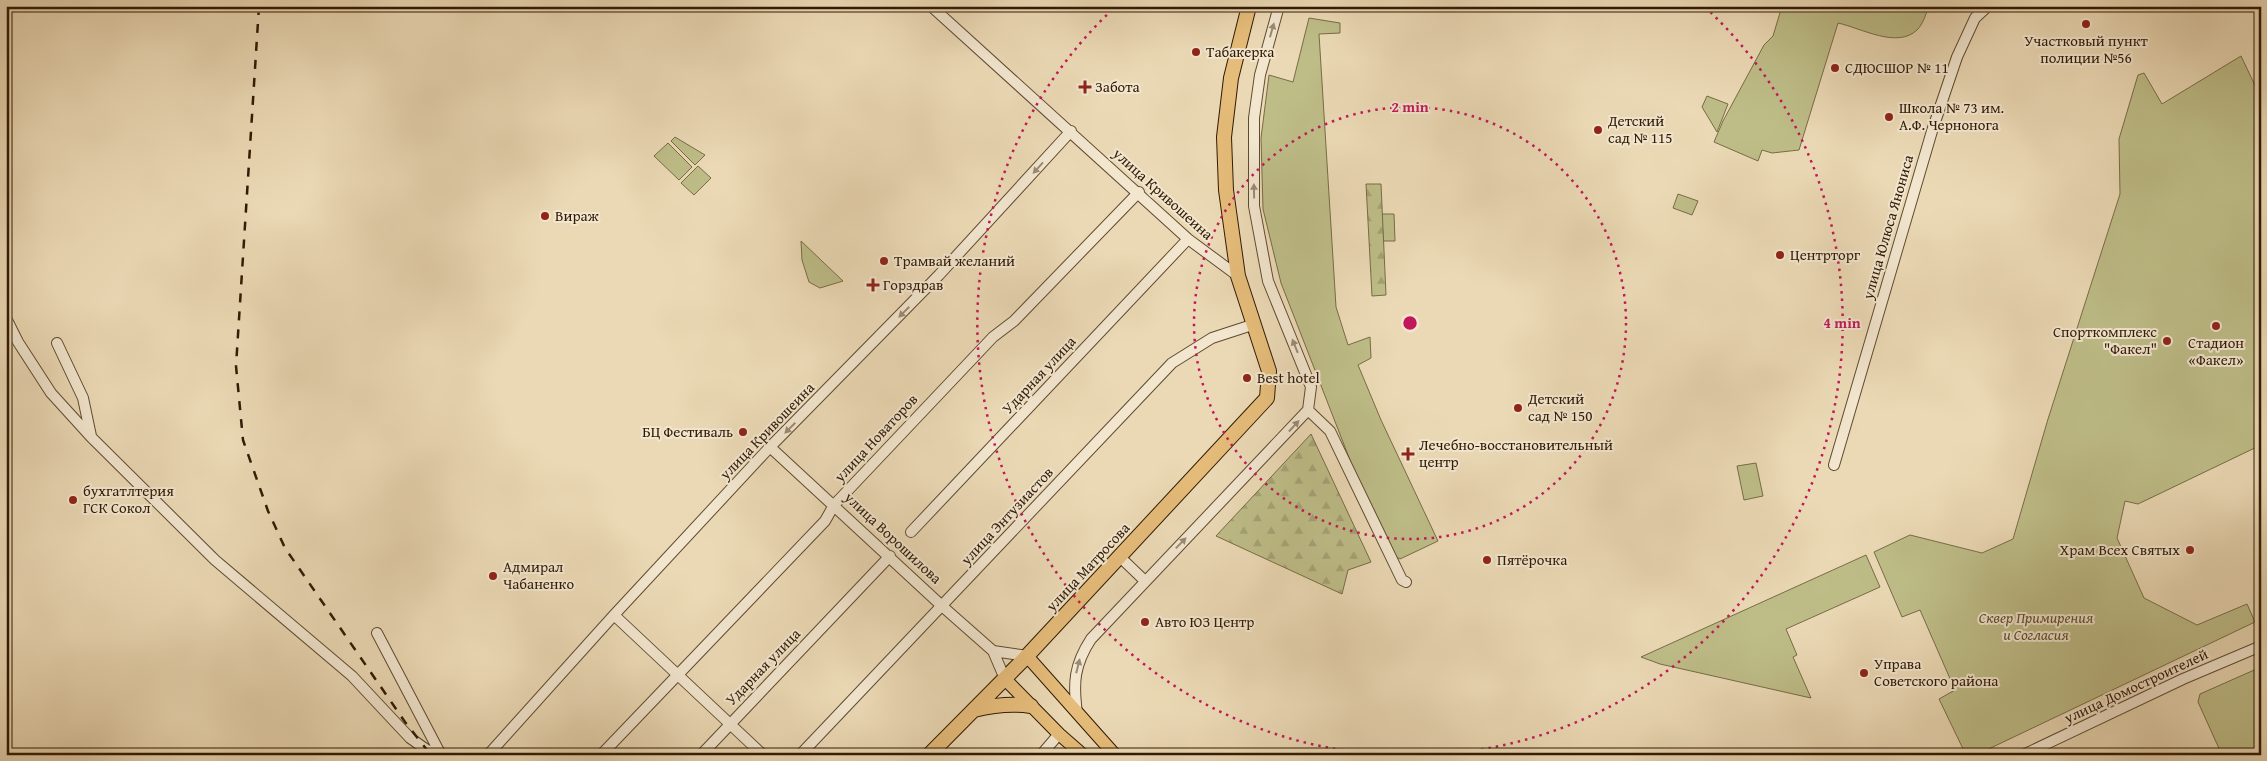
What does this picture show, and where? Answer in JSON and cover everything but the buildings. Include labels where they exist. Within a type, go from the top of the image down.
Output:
[{"type":"highway","points":[[1250,6],[1231,78],[1224,137],[1226,190],[1238,276],[1255,324]]},
{"type":"highway","name":"улица Матросова","points":[[929,755],[1027,656],[1267,398],[1269,371],[1255,324]]},
{"type":"highway","points":[[974,710],[991,705],[1012,703],[1031,706]]},
{"type":"main road","points":[[1027,656],[1115,755]]},
{"type":"main road","name":"улица Ворошилова","points":[[1005,679],[1059,734],[1083,755]]},
{"type":"street","name":"улица Кривошеина","points":[[931,6],[1139,192],[1188,239],[1238,276]]},
{"type":"street","points":[[1077,714],[1073,687],[1082,654],[1091,639],[1308,410],[1311,387],[1268,281],[1254,206],[1254,118],[1260,75],[1279,6]]},
{"type":"street","name":"улица Юлюса Янониса","points":[[1834,466],[1957,57],[1975,18],[1988,6]]},
{"type":"street","name":"улица Кривошеина","points":[[488,755],[614,615],[770,447],[939,276],[1071,132]]},
{"type":"street","name":"улица Новаторов","points":[[601,755],[825,521],[834,505],[993,337],[1014,320],[1139,192]]},
{"type":"street","name":"Ударная улица","points":[[911,532],[1188,239]]},
{"type":"street","points":[[6,318],[18,342],[51,393],[91,436],[215,560],[352,676],[410,738],[427,750],[440,754]]},
{"type":"street","name":"улица Энтузиастов","points":[[800,755],[1172,363],[1212,338],[1255,324]]},
{"type":"street","points":[[57,343],[83,398],[91,436]]},
{"type":"street","points":[[1308,410],[1330,431],[1402,580],[1406,582]]},
{"type":"street","name":"улица Ворошилова","points":[[770,447],[993,651],[1005,679]]},
{"type":"street","name":"Ударная улица","points":[[701,755],[890,556]]},
{"type":"street","points":[[1120,557],[1145,581]]},
{"type":"street","points":[[614,615],[763,755]]},
{"type":"street","points":[[376,632],[440,754]]},
{"type":"street","name":"улица Домостроителей","points":[[2023,755],[2183,680],[2261,646]]},
{"type":"street","points":[[993,651],[1027,656]]},
{"type":"street","points":[[1040,755],[1059,734]]},
{"type":"green space","points":[[1782,6],[1928,6],[1928,9],[1917,30],[1899,38],[1879,36],[1838,23],[1799,150],[1772,153],[1762,150],[1758,161],[1714,142],[1723,121],[1764,45],[1773,36]]},
{"type":"green space","points":[[1309,18],[1340,23],[1340,33],[1319,34],[1336,307],[1348,345],[1370,337],[1371,358],[1358,365],[1381,420],[1438,541],[1400,559],[1393,555],[1350,460],[1281,283],[1263,209],[1261,138],[1269,75],[1293,82]]},
{"type":"green space","name":"Сквер Примирения и Согласия","points":[[2241,56],[2261,98],[2261,445],[2138,504],[2125,501],[2117,538],[2144,598],[2197,625],[2247,604],[2255,622],[1976,755],[1966,755],[1939,699],[1955,690],[1920,610],[1902,617],[1874,552],[1910,535],[1982,553],[2013,539],[2048,419],[2120,194],[2119,139],[2138,75],[2144,73],[2162,104]]},
{"type":"green space","points":[[1707,96],[1728,104],[1717,132],[1702,107]]},
{"type":"green space","points":[[675,137],[705,155],[695,165],[671,141]]},
{"type":"green space","points":[[668,143],[692,167],[679,180],[654,156]]},
{"type":"green space","points":[[698,166],[711,178],[694,195],[681,183]]},
{"type":"green space","points":[[1366,184],[1381,184],[1386,295],[1372,296]]},
{"type":"green space","points":[[1678,194],[1698,201],[1692,215],[1673,208]]},
{"type":"green space","points":[[1382,214],[1394,214],[1395,241],[1383,241]]},
{"type":"green space","points":[[801,241],[843,281],[820,288],[809,282],[802,260]]},
{"type":"green space","points":[[1311,434],[1371,562],[1348,570],[1342,594],[1216,536]]},
{"type":"green space","points":[[1756,463],[1763,496],[1744,500],[1737,466]]},
{"type":"green space","points":[[1866,555],[1880,587],[1786,629],[1797,655],[1793,657],[1811,698],[1660,664],[1641,657]]},
{"type":"green space","points":[[2261,667],[2261,755],[2222,755],[2198,702],[2200,694]]},
{"type":"railway","points":[[259,6],[236,366],[243,440],[268,511],[285,548],[405,722],[431,755]]},
{"type":"place","name":"Участковый пункт полиции №56","points":[[2086,24]]},
{"type":"place","name":"Табакерка","points":[[1196,52]]},
{"type":"place","name":"СДЮСШОР № 11","points":[[1835,68]]},
{"type":"place","name":"Забота","points":[[1085,87]]},
{"type":"place","name":"Школа № 73 им. А.Ф. Чернонога","points":[[1889,117]]},
{"type":"place","name":"Детский сад № 115","points":[[1598,130]]},
{"type":"place","name":"Вираж","points":[[545,216]]},
{"type":"place","name":"Центрторг","points":[[1780,255]]},
{"type":"place","name":"Трамвай желаний","points":[[884,261]]},
{"type":"place","name":"Горздрав","points":[[873,285]]},
{"type":"place","name":"Стадион «Факел»","points":[[2216,326]]},
{"type":"place","name":"Спорткомплекс \"Факел\"","points":[[2167,341]]},
{"type":"place","name":"Best hotel","points":[[1247,378]]},
{"type":"place","name":"Детский сад № 150","points":[[1518,408]]},
{"type":"place","name":"БЦ Фестиваль","points":[[743,432]]},
{"type":"place","name":"Лечебно-восстановительный центр","points":[[1408,454]]},
{"type":"place","name":"бухгатлтерия ГСК Сокол","points":[[73,500]]},
{"type":"place","name":"Храм Всех Святых","points":[[2190,550]]},
{"type":"place","name":"Пятёрочка","points":[[1487,560]]},
{"type":"place","name":"Адмирал Чабаненко","points":[[493,576]]},
{"type":"place","name":"Авто ЮЗ Центр","points":[[1145,622]]},
{"type":"place","name":"Управа Советского района","points":[[1864,673]]}]
